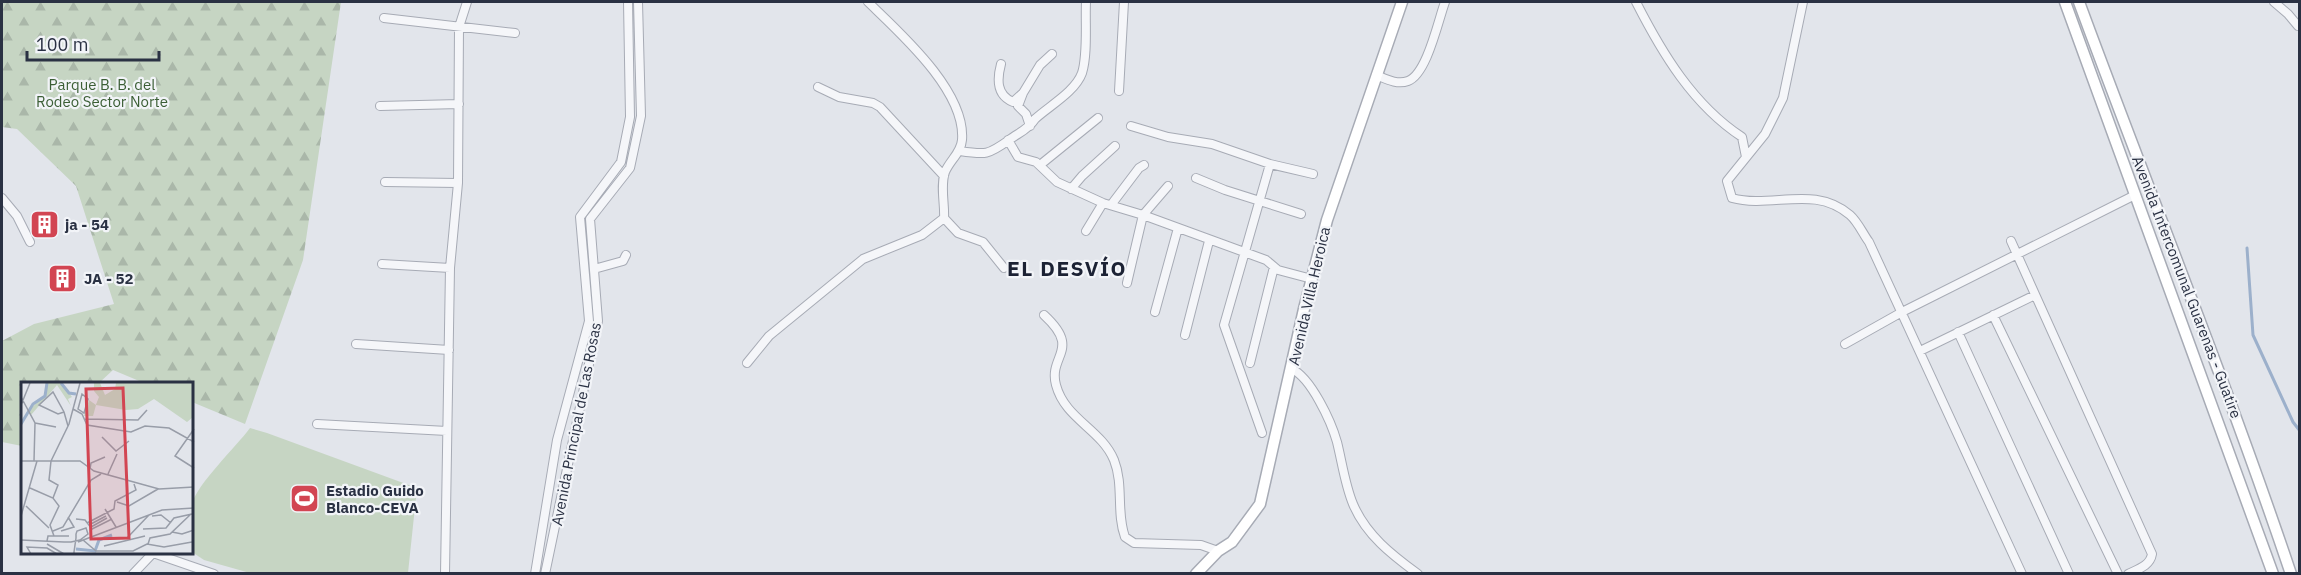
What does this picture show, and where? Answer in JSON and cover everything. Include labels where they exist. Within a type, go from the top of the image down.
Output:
[{"type":"main road","name":"Avenida Villa Heroica","points":[[1196,573],[1218,551],[1232,542],[1260,504],[1327,220],[1402,2]]},
{"type":"main road","name":"Avenida Intercomunal Guarenas - Guatire","points":[[2065,2],[2273,573]]},
{"type":"main road","name":"Avenida Intercomunal Guarenas - Guatire","points":[[2079,2],[2248,445],[2292,573]]},
{"type":"street","points":[[445,573],[450,268],[458,183],[459,27],[466,2]]},
{"type":"street","points":[[535,573],[557,440],[589,321],[580,217],[621,162],[630,117],[628,2]]},
{"type":"street","name":"Avenida Principal de Las Rosas","points":[[545,573],[598,321],[590,219],[630,168],[641,116],[638,2]]},
{"type":"street","points":[[868,2],[897,30],[938,77],[958,115],[962,132],[960,151],[951,161],[944,176],[944,218],[958,233],[983,242],[1004,268]]},
{"type":"street","points":[[960,151],[985,154],[1000,149],[1008,140],[1030,126],[1050,105],[1067,92],[1082,73],[1086,40],[1086,2]]},
{"type":"street","points":[[1119,91],[1124,2]]},
{"type":"street","points":[[1376,75],[1396,82],[1407,82],[1418,75],[1445,2]]},
{"type":"street","points":[[1636,2],[1671,64],[1695,96],[1723,125],[1742,137],[1746,157]]},
{"type":"street","points":[[1803,2],[1783,98],[1765,134],[1727,181],[1732,198],[1747,202],[1797,198],[1829,201],[1852,216],[1869,242],[2022,573]]},
{"type":"street","points":[[2274,2],[2298,26]]},
{"type":"street","points":[[384,18],[515,33]]},
{"type":"street","points":[[1030,126],[1026,114],[1018,106],[1040,65],[1052,54]]},
{"type":"street","points":[[1001,64],[998,80],[1001,93],[1012,102],[1023,93]]},
{"type":"street","points":[[818,87],[839,97],[873,103],[880,107],[944,176]]},
{"type":"street","points":[[380,106],[459,104]]},
{"type":"street","points":[[1040,165],[1098,118]]},
{"type":"street","points":[[1131,126],[1168,137],[1212,144],[1270,164],[1313,174]]},
{"type":"street","points":[[1008,140],[1017,158],[1040,165],[1057,182],[1071,189],[1266,260],[1278,270],[1312,279]]},
{"type":"street","points":[[1071,189],[1115,146]]},
{"type":"street","points":[[1262,433],[1224,325],[1270,164]]},
{"type":"street","points":[[1086,231],[1107,204],[1144,165]]},
{"type":"street","points":[[1196,177],[1301,214]]},
{"type":"street","points":[[385,182],[458,183]]},
{"type":"street","points":[[1127,283],[1143,215],[1168,186]]},
{"type":"street","points":[[1845,344],[1902,312],[2135,195]]},
{"type":"street","points":[[2,198],[17,216],[30,242]]},
{"type":"street","points":[[747,363],[769,336],[863,259],[922,235],[944,218]]},
{"type":"street","points":[[1155,312],[1178,228]]},
{"type":"street","points":[[1185,335],[1209,240]]},
{"type":"street","points":[[2011,241],[2152,554],[2147,565],[2128,573]]},
{"type":"street","points":[[594,269],[623,261],[626,255]]},
{"type":"street","points":[[382,264],[450,268]]},
{"type":"street","points":[[1250,363],[1274,267]]},
{"type":"street","points":[[1920,351],[2035,295]]},
{"type":"street","points":[[1044,315],[1061,335],[1063,342],[1055,379],[1064,404],[1072,414],[1090,428],[1114,459],[1119,480],[1125,537],[1134,543],[1201,545],[1218,551]]},
{"type":"street","points":[[1993,315],[2118,573]]},
{"type":"street","points":[[1958,332],[2069,573]]},
{"type":"street","points":[[356,344],[449,350]]},
{"type":"street","points":[[1292,369],[1300,373],[1323,410],[1336,439],[1353,504],[1368,531],[1392,555],[1418,573]]},
{"type":"street","points":[[317,424],[447,431]]},
{"type":"street","points":[[133,573],[152,554]]},
{"type":"street","points":[[156,554],[214,573]]},
{"type":"green space","name":"Parque B. B. del Rodeo Sector Norte","points":[[2,2],[341,2],[303,260],[245,424],[194,403],[194,382],[142,382],[113,370],[100,382],[21,382],[21,446],[2,442],[2,341],[34,324],[114,304],[76,186],[17,129],[2,127]]},
{"type":"green space","name":"Estadio Guido Blanco-CEVA","points":[[250,428],[417,488],[408,573],[250,573],[204,560],[194,553],[194,499],[209,476]]},
{"type":"waterway","points":[[2247,248],[2253,335],[2293,422],[2300,431]]},
{"type":"place","name":"ja - 54","points":[[44,224]]},
{"type":"place","name":"JA - 52","points":[[63,278]]},
{"type":"place","name":"Estadio Guido Blanco-CEVA","points":[[305,499]]},
{"type":"district","name":"EL DESVÍO","points":[[1067,268]]}]
